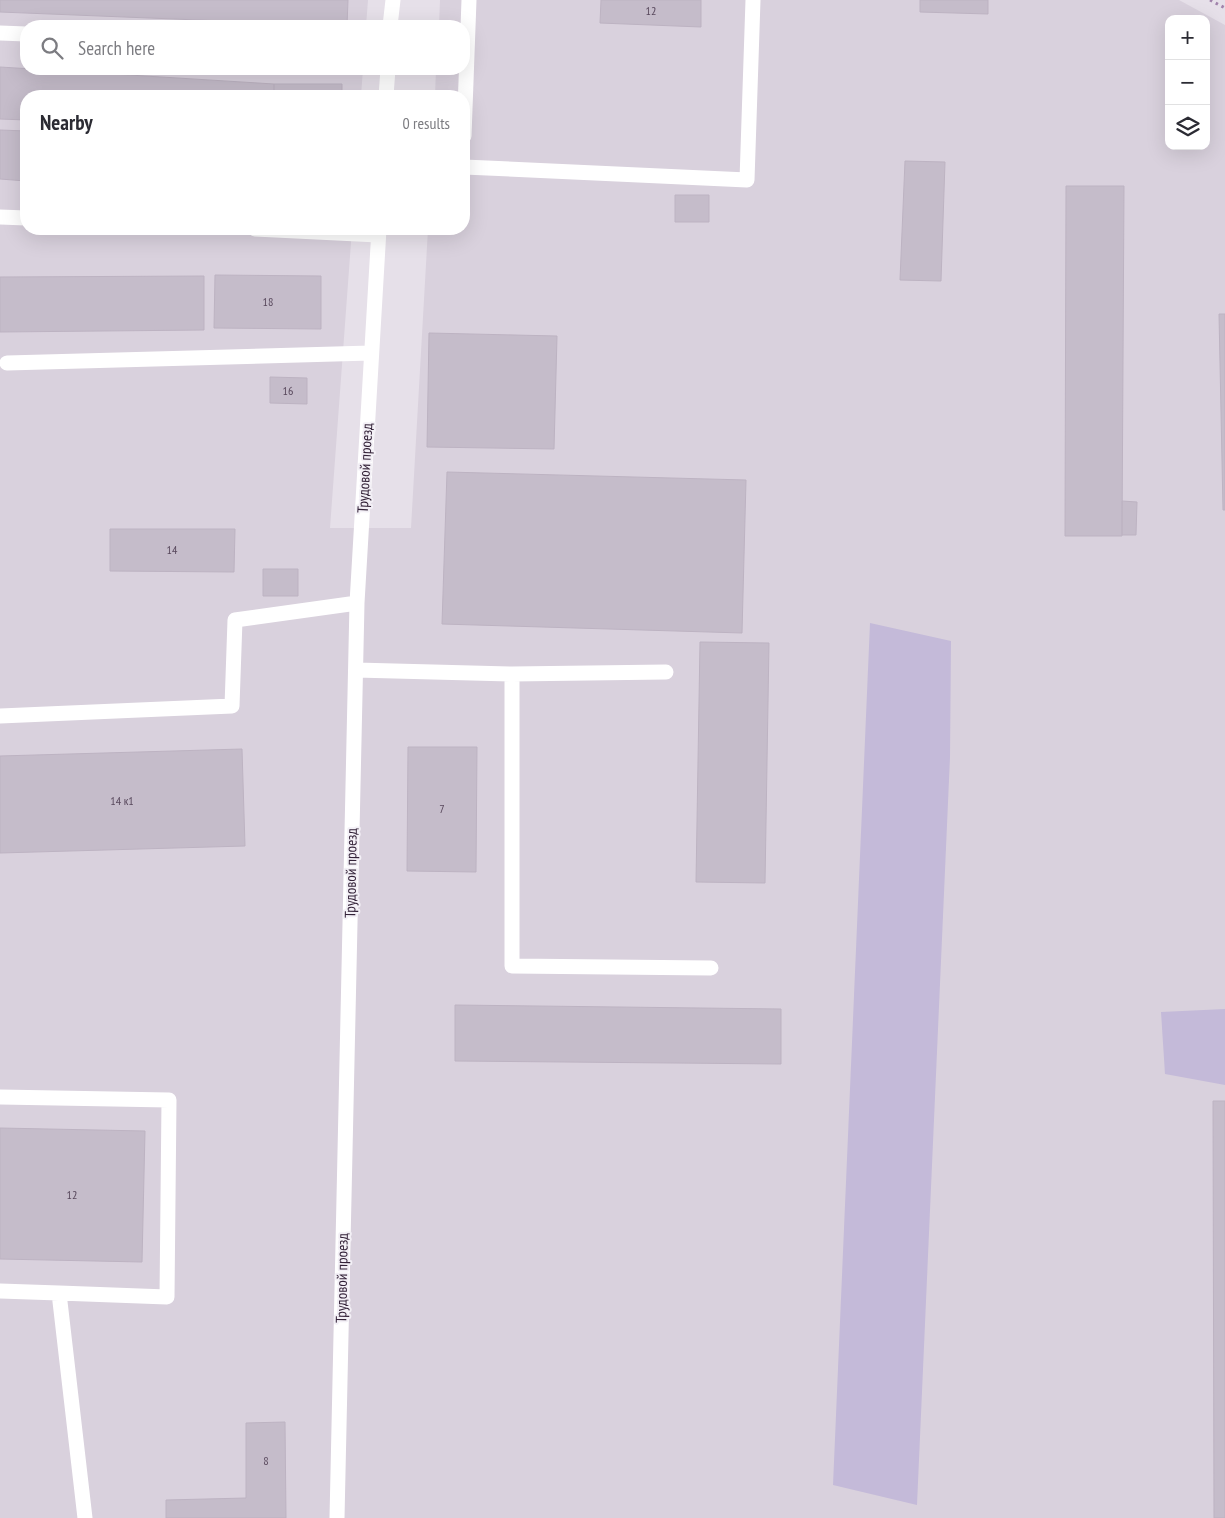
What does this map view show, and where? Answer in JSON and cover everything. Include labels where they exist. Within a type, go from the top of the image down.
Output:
[{"type":"street","points":[[391,20],[393,0]]},
{"type":"street","points":[[468,20],[469,0]]},
{"type":"street","points":[[470,167],[747,180],[753,0]]},
{"type":"street","points":[[0,33],[20,34]]},
{"type":"street","points":[[386,90],[388,75]]},
{"type":"street","points":[[466,75],[466,90]]},
{"type":"street","points":[[0,216],[20,218]]},
{"type":"street","name":"Трудовой проезд","points":[[337,1518],[357,603],[378,235]]},
{"type":"street","points":[[7,363],[372,353]]},
{"type":"street","points":[[0,716],[232,706],[235,620],[357,603]]},
{"type":"street","points":[[356,670],[512,674],[666,672]]},
{"type":"street","points":[[512,674],[512,966],[711,968]]},
{"type":"street","points":[[0,1097],[169,1100],[167,1297],[0,1291]]},
{"type":"street","points":[[59,1293],[85,1518]]},
{"type":"path","points":[[1210,0],[1225,8]]},
{"type":"shaded area","points":[[0,0],[368,0],[366,20],[20,20],[20,75],[363,75],[361,90],[20,90],[20,235],[352,235],[330,528],[411,528],[428,235],[470,235],[470,90],[435,90],[436,75],[470,75],[470,20],[439,20],[440,0],[1179,0],[1207,15],[1165,15],[1165,150],[1210,150],[1210,17],[1225,25],[1225,1518],[0,1518]]},
{"type":"shaded area","points":[[870,623],[951,641],[950,757],[917,1505],[833,1485]]},
{"type":"shaded area","points":[[1225,1009],[1225,1085],[1165,1074],[1161,1012]]},
{"type":"building","points":[[0,0],[348,0],[347,20],[198,20],[0,12]]},
{"type":"building","points":[[601,0],[701,0],[701,27],[600,23]]},
{"type":"building","points":[[920,0],[988,0],[988,14],[920,12]]},
{"type":"building","points":[[0,67],[20,68],[20,75],[129,75],[274,84],[274,90],[20,90],[20,120],[0,119]]},
{"type":"building","points":[[274,84],[342,84],[342,90],[274,90]]},
{"type":"building","points":[[0,130],[20,131],[20,181],[0,179]]},
{"type":"building","points":[[905,161],[945,162],[941,281],[900,280]]},
{"type":"building","points":[[1066,186],[1124,186],[1122,536],[1065,536]]},
{"type":"building","points":[[675,195],[709,195],[709,222],[675,222]]},
{"type":"building","points":[[215,275],[321,276],[321,329],[214,328]]},
{"type":"building","points":[[204,276],[204,330],[0,332],[0,277]]},
{"type":"building","points":[[1219,314],[1225,314],[1225,510],[1223,510]]},
{"type":"building","points":[[429,333],[557,336],[554,449],[427,447]]},
{"type":"building","points":[[270,377],[307,378],[307,404],[270,403]]},
{"type":"building","points":[[447,472],[746,480],[742,633],[442,624]]},
{"type":"building","points":[[1122,501],[1137,502],[1136,535],[1122,535]]},
{"type":"building","points":[[110,529],[235,529],[234,572],[110,571]]},
{"type":"building","points":[[263,569],[298,569],[298,596],[263,596]]},
{"type":"building","points":[[700,642],[769,643],[765,883],[696,882]]},
{"type":"building","points":[[408,747],[477,747],[476,872],[407,871]]},
{"type":"building","points":[[242,749],[245,846],[0,853],[0,756]]},
{"type":"building","points":[[455,1005],[781,1009],[781,1064],[455,1061]]},
{"type":"building","points":[[1213,1101],[1225,1101],[1225,1518],[1214,1518]]},
{"type":"building","points":[[0,1128],[145,1131],[142,1262],[0,1259]]},
{"type":"building","points":[[285,1422],[286,1518],[166,1518],[166,1500],[246,1498],[246,1423]]}]
